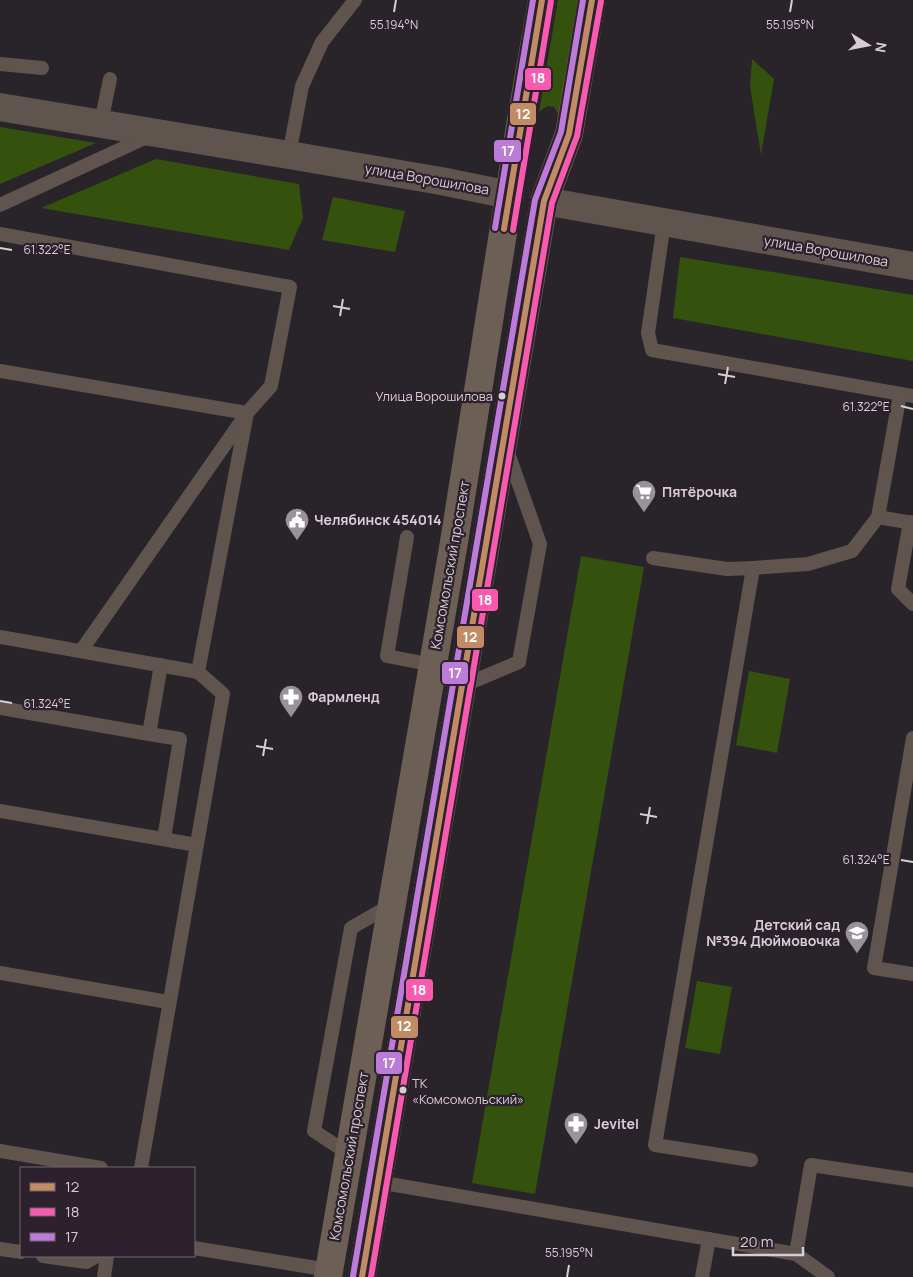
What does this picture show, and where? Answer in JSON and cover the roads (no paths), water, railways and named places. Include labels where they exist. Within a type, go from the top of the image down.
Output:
[{"type":"main road","name":"Комсомольский проспект","points":[[337,1275],[349,1154],[454,542],[542,0]]},
{"type":"main road","points":[[362,1277],[544,201],[569,134],[592,0]]},
{"type":"main road","name":"улица Ворошилова","points":[[510,195],[544,201]]},
{"type":"main road","points":[[454,542],[456,581],[442,662],[445,670],[453,673],[463,668],[464,673]]},
{"type":"main road","points":[[362,1077],[366,1114],[354,1178],[356,1192],[359,1195],[368,1195],[378,1182]]},
{"type":"street","name":"улица Ворошилова","points":[[0,107],[289,154],[510,195]]},
{"type":"street","name":"улица Ворошилова","points":[[544,201],[913,266]]},
{"type":"lane","points":[[289,154],[302,86],[322,42],[355,0]]},
{"type":"lane","points":[[0,64],[42,68]]},
{"type":"lane","points":[[101,123],[110,79]]},
{"type":"lane","points":[[0,205],[157,132]]},
{"type":"lane","points":[[653,558],[727,569],[808,564],[852,551],[878,517],[907,395],[652,350],[648,333],[664,223]]},
{"type":"lane","points":[[0,234],[290,287],[271,386],[247,413],[81,652]]},
{"type":"lane","points":[[0,371],[247,413]]},
{"type":"lane","points":[[198,672],[247,413]]},
{"type":"lane","points":[[464,673],[519,662],[540,544],[504,441]]},
{"type":"lane","points":[[878,517],[912,522],[898,589],[913,604]]},
{"type":"lane","points":[[407,537],[387,656],[433,666]]},
{"type":"lane","points":[[751,1160],[655,1145],[753,568]]},
{"type":"lane","points":[[0,637],[198,672],[223,694],[168,1002],[141,1167]]},
{"type":"lane","points":[[149,734],[161,665]]},
{"type":"lane","points":[[0,708],[180,739],[164,840]]},
{"type":"lane","points":[[913,738],[874,968],[913,974]]},
{"type":"lane","points":[[0,812],[197,845]]},
{"type":"lane","points":[[349,1154],[314,1131],[351,928],[392,905]]},
{"type":"lane","points":[[0,973],[168,1002]]},
{"type":"lane","points":[[0,1151],[95,1167]]},
{"type":"lane","points":[[796,1254],[811,1165],[913,1180]]},
{"type":"lane","points":[[378,1182],[796,1254],[828,1277]]},
{"type":"lane","points":[[702,1277],[709,1239]]},
{"type":"lane","points":[[195,1248],[337,1275]]},
{"type":"lane","points":[[0,1249],[20,1252]]},
{"type":"lane","points":[[51,1257],[86,1262],[95,1257]]},
{"type":"lane","points":[[104,1277],[107,1257]]},
{"type":"place","name":"Улица Ворошилова","points":[[502,396]]},
{"type":"place","name":"Пятёрочка","points":[[644,513]]},
{"type":"place","name":"Челябинск 454014","points":[[297,541]]},
{"type":"place","name":"Фармленд","points":[[291,718]]},
{"type":"place","name":"Детский сад №394 Дюймовочка","points":[[857,954]]},
{"type":"place","name":"ТК «Комсомольский»","points":[[403,1090]]},
{"type":"place","name":"Jevitel","points":[[576,1145]]}]
